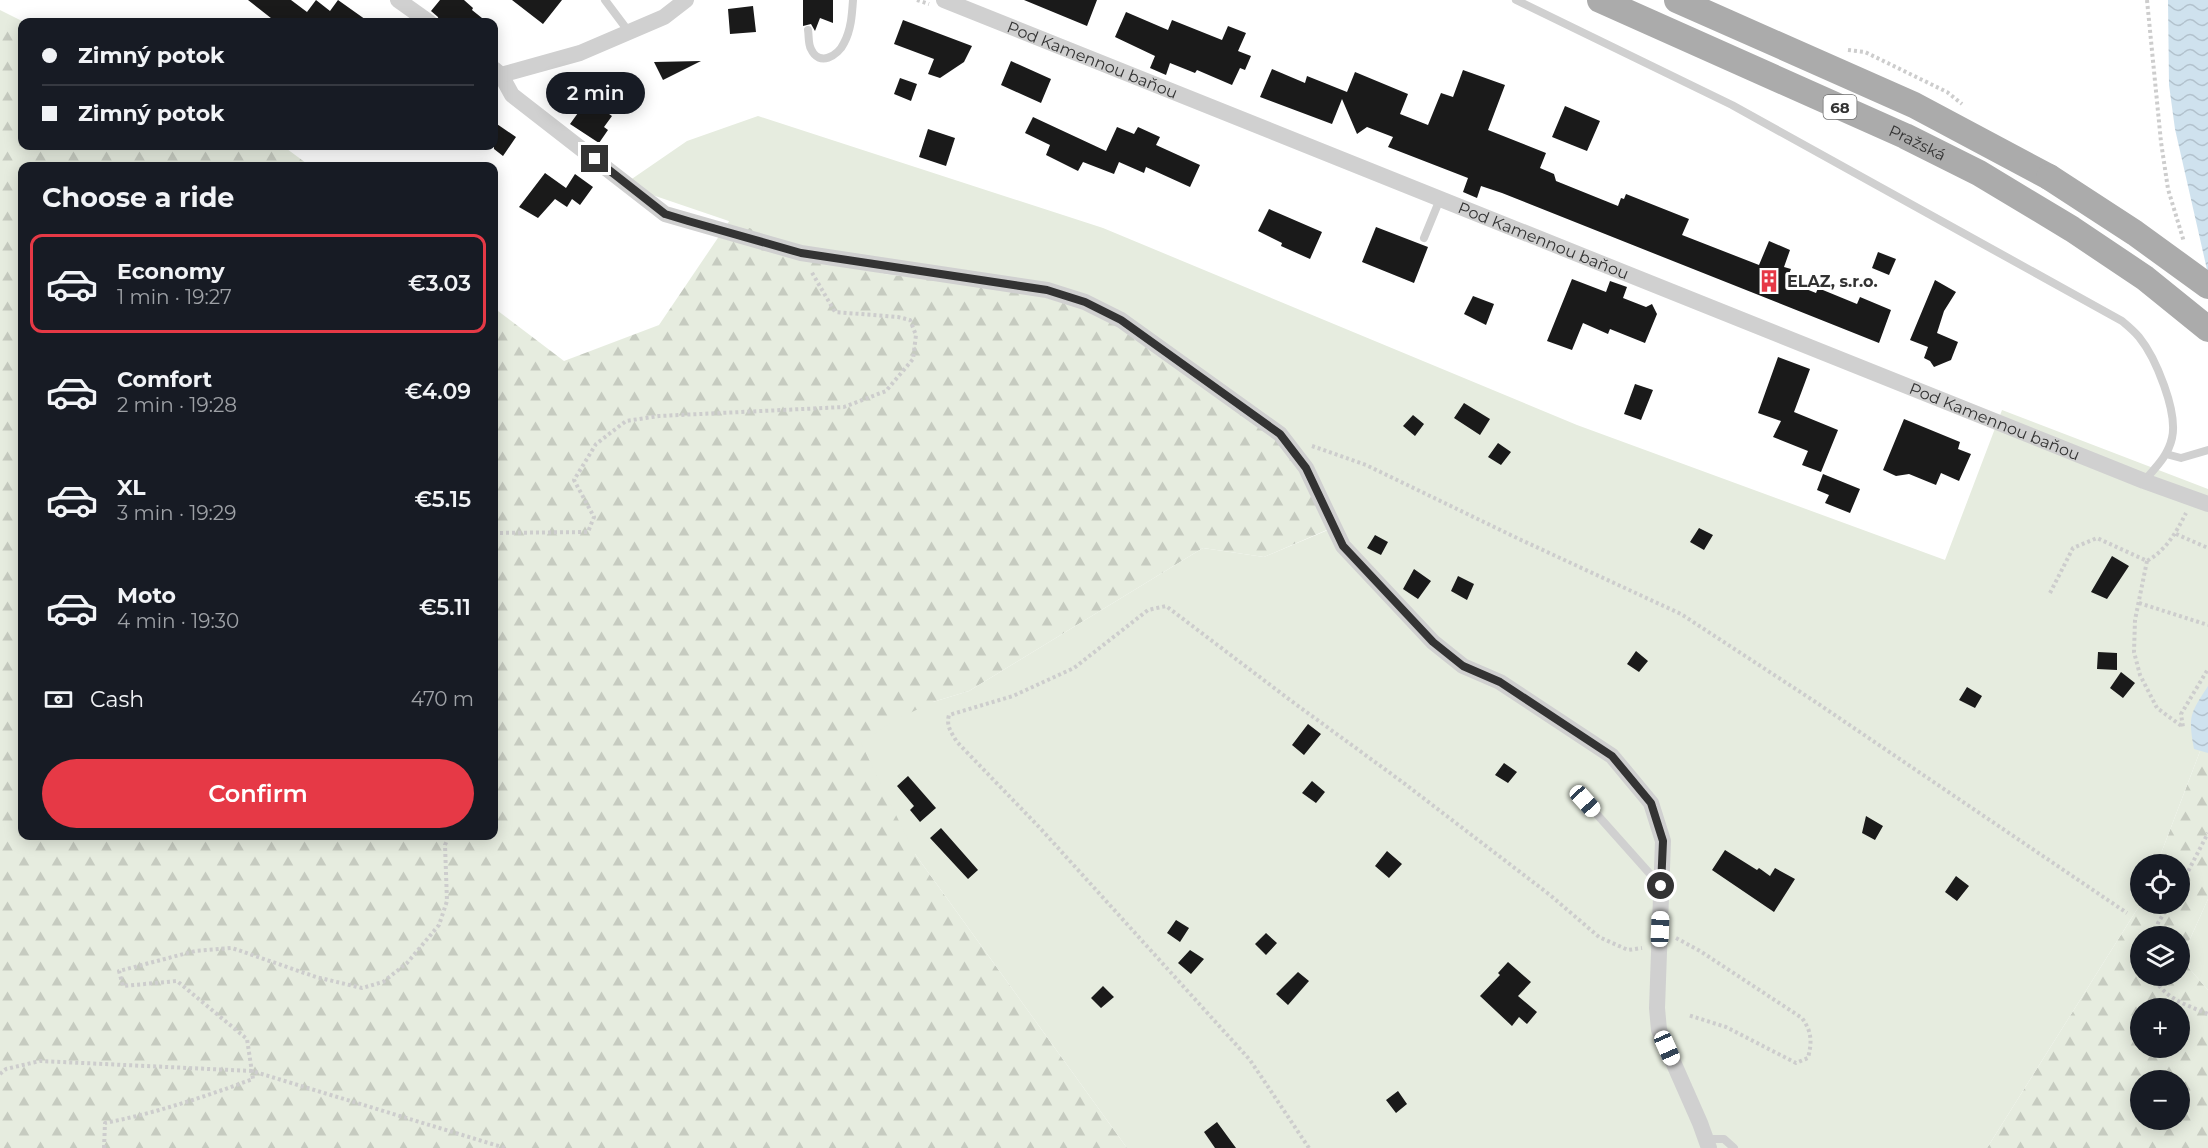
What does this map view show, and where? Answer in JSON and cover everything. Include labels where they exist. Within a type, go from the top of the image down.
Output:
[{"type":"main road","name":"Pražská","points":[[1600,0],[1905,136],[1978,173],[2072,229],[2145,279],[2208,329]]},
{"type":"main road","name":"Pražská","points":[[1677,0],[1914,105],[2049,177],[2135,233],[2208,286]]},
{"type":"street","points":[[398,0],[423,18]]},
{"type":"street","points":[[498,72],[580,53],[664,17],[686,0]]},
{"type":"street","name":"Pod Kamennou baňou","points":[[944,0],[2200,502]]},
{"type":"street","points":[[498,74],[512,95],[665,214],[801,253],[1047,290],[1085,302],[1121,320],[1280,434],[1306,468],[1343,546],[1433,642],[1463,666],[1500,682],[1612,756],[1651,803],[1663,841],[1657,1008],[1659,1030],[1707,1143]]},
{"type":"lane","points":[[605,0],[629,32]]},
{"type":"lane","points":[[808,30],[811,49],[817,56],[827,59],[836,55],[844,44],[851,24],[853,0]]},
{"type":"lane","points":[[1516,0],[1732,105],[2122,321],[2139,336],[2154,361],[2164,384],[2170,409],[2173,435],[2166,454],[2144,481]]},
{"type":"lane","points":[[1424,238],[1440,199]]},
{"type":"lane","points":[[2166,454],[2181,458],[2208,450]]},
{"type":"lane","points":[[1585,801],[1661,886]]},
{"type":"lane","points":[[1707,1143],[1724,1139],[1734,1148]]},
{"type":"path","points":[[2147,0],[2168,189],[2187,253]]},
{"type":"path","points":[[498,533],[588,532],[594,517],[574,480],[596,444],[626,421],[659,416],[844,407],[886,391],[913,359],[916,336],[910,320],[835,312],[801,253]]},
{"type":"path","points":[[1318,448],[1366,465],[1682,614],[2127,912]]},
{"type":"path","points":[[2147,561],[2158,555],[2200,502]]},
{"type":"path","points":[[2176,534],[2208,548]]},
{"type":"path","points":[[2050,593],[2073,549],[2097,538],[2147,561]]},
{"type":"path","points":[[2147,561],[2135,620],[2134,652],[2140,675],[2157,708],[2183,728],[2181,714],[2208,669]]},
{"type":"path","points":[[2139,603],[2208,625]]},
{"type":"path","points":[[1309,1148],[1250,1060],[1040,828],[957,742],[949,729],[947,722],[949,715],[1013,696],[1074,668],[1149,610],[1166,606],[1401,781],[1550,895],[1599,937],[1628,950],[1642,948],[1660,933],[1700,951],[1802,1018],[1809,1028],[1812,1041],[1809,1058],[1796,1064],[1726,1028],[1688,1015]]},
{"type":"path","points":[[2190,868],[2208,833]]},
{"type":"path","points":[[105,1148],[105,1123],[149,1114],[253,1079],[247,1039],[177,981],[123,986],[118,971],[195,951],[232,948],[316,977],[362,988],[383,982],[407,963],[439,926],[447,901],[445,845],[447,840]]},
{"type":"path","points":[[2159,986],[2173,999],[2208,1014]]},
{"type":"path","points":[[0,1074],[6,1069],[40,1061],[252,1071],[505,1148]]},
{"type":"green space","points":[[0,10],[18,19],[18,150],[288,150],[305,162],[18,162],[18,840],[498,840],[498,311],[564,361],[659,325],[730,220],[884,274],[1017,289],[1145,328],[1283,441],[1336,526],[1264,557],[1203,548],[969,691],[933,702],[915,854],[1127,1148],[0,1148]]},
{"type":"green space","points":[[758,116],[1103,228],[1577,425],[1945,560],[2002,410],[2208,489],[2208,724],[2202,746],[2161,854],[2130,854],[2130,914],[2134,914],[1987,1148],[1127,1148],[915,854],[861,743],[895,720],[933,702],[969,691],[1203,548],[1264,557],[1335,527],[1283,441],[1145,328],[1017,289],[884,274],[623,185],[687,141]]},
{"type":"green space","points":[[2208,724],[2208,899],[2190,939],[2190,926],[2130,926],[2130,986],[2190,986],[2190,969],[2208,990],[2208,1148],[1987,1148],[2134,914],[2190,914],[2190,854],[2161,854],[2202,746]]},
{"type":"green space","points":[[2208,899],[2208,990],[2190,969],[2190,939]]},
{"type":"water","points":[[2168,0],[2208,0],[2208,274],[2175,129],[2169,85]]},
{"type":"water","points":[[2208,686],[2208,753],[2194,749],[2191,722],[2197,703]]},
{"type":"building","points":[[248,0],[291,0],[307,12],[316,0],[330,11],[338,0],[363,18],[271,18]]},
{"type":"building","points":[[440,0],[464,0],[482,18],[438,18],[431,11]]},
{"type":"building","points":[[512,0],[562,0],[543,24]]},
{"type":"building","points":[[803,0],[833,0],[833,23],[820,18],[815,31],[811,24],[803,26]]},
{"type":"building","points":[[1024,0],[1097,0],[1087,26]]},
{"type":"building","points":[[753,6],[756,32],[730,34],[728,9]]},
{"type":"building","points":[[1126,12],[1168,30],[1172,20],[1222,40],[1228,26],[1246,33],[1238,51],[1251,56],[1245,70],[1240,68],[1232,85],[1197,70],[1195,73],[1170,63],[1166,75],[1150,68],[1155,56],[1115,37]]},
{"type":"building","points":[[903,20],[972,46],[964,62],[940,78],[928,74],[934,59],[894,44]]},
{"type":"building","points":[[701,61],[663,80],[654,62]]},
{"type":"building","points":[[1011,61],[1051,79],[1041,103],[1001,85]]},
{"type":"building","points":[[1272,69],[1305,83],[1307,76],[1347,92],[1355,72],[1408,94],[1400,114],[1428,125],[1441,93],[1453,97],[1463,70],[1505,85],[1488,130],[1546,153],[1540,168],[1554,174],[1556,181],[1618,206],[1621,198],[1624,199],[1626,194],[1689,219],[1682,235],[1759,265],[1769,241],[1790,250],[1784,267],[1791,269],[1786,281],[1816,293],[1818,288],[1857,304],[1860,297],[1891,310],[1879,343],[1502,193],[1481,186],[1477,198],[1463,192],[1468,178],[1388,147],[1393,137],[1367,127],[1357,134],[1342,99],[1332,124],[1260,97]]},
{"type":"building","points":[[900,78],[917,84],[911,101],[894,94]]},
{"type":"building","points":[[583,106],[594,114],[599,107],[612,116],[604,127],[608,130],[599,143],[570,124]]},
{"type":"building","points":[[1565,106],[1600,121],[1587,151],[1552,137]]},
{"type":"building","points":[[1033,117],[1106,151],[1117,127],[1134,134],[1138,127],[1160,137],[1156,145],[1200,165],[1190,187],[1146,167],[1144,173],[1119,162],[1114,174],[1083,162],[1078,171],[1046,155],[1050,145],[1025,133]]},
{"type":"building","points":[[498,125],[516,137],[503,156],[495,150],[498,150]]},
{"type":"building","points":[[928,129],[955,138],[946,166],[919,157]]},
{"type":"building","points":[[545,173],[566,188],[575,174],[593,187],[580,205],[572,199],[567,207],[555,199],[538,218],[519,207]]},
{"type":"building","points":[[1269,209],[1322,232],[1310,259],[1281,246],[1282,243],[1258,231]]},
{"type":"building","points":[[1376,227],[1428,247],[1414,283],[1362,262]]},
{"type":"building","points":[[1878,252],[1896,259],[1889,275],[1872,268]]},
{"type":"building","points":[[1572,279],[1606,292],[1610,281],[1627,287],[1623,298],[1646,307],[1652,304],[1657,314],[1645,343],[1610,329],[1608,334],[1583,323],[1572,350],[1547,341]]},
{"type":"building","points":[[1935,280],[1956,292],[1944,311],[1937,333],[1958,342],[1951,360],[1934,367],[1924,358],[1928,347],[1910,340]]},
{"type":"building","points":[[1473,296],[1494,304],[1486,325],[1464,314]]},
{"type":"building","points":[[1778,357],[1810,369],[1794,412],[1838,430],[1821,472],[1802,465],[1808,451],[1773,437],[1781,421],[1758,413]]},
{"type":"building","points":[[1635,384],[1653,390],[1641,420],[1624,414]]},
{"type":"building","points":[[1464,403],[1490,419],[1480,435],[1454,418]]},
{"type":"building","points":[[1413,415],[1424,424],[1415,436],[1403,426]]},
{"type":"building","points":[[1904,419],[1960,442],[1958,449],[1971,454],[1959,481],[1941,473],[1936,485],[1909,474],[1896,476],[1883,470]]},
{"type":"building","points":[[1498,443],[1511,452],[1501,465],[1488,457]]},
{"type":"building","points":[[1823,474],[1860,489],[1850,513],[1825,503],[1829,495],[1817,490]]},
{"type":"building","points":[[1699,528],[1713,535],[1704,550],[1690,542]]},
{"type":"building","points":[[1375,535],[1388,542],[1381,555],[1367,548]]},
{"type":"building","points":[[2112,556],[2129,566],[2107,599],[2091,592]]},
{"type":"building","points":[[1414,569],[1431,581],[1418,599],[1403,589]]},
{"type":"building","points":[[1458,576],[1474,584],[1467,600],[1451,591]]},
{"type":"building","points":[[1636,651],[1648,661],[1639,672],[1627,664]]},
{"type":"building","points":[[2098,652],[2117,653],[2117,670],[2097,669]]},
{"type":"building","points":[[2121,672],[2135,683],[2123,698],[2110,688]]},
{"type":"building","points":[[1967,687],[1982,696],[1975,708],[1959,700]]},
{"type":"building","points":[[1308,724],[1321,734],[1304,755],[1292,745]]},
{"type":"building","points":[[1504,763],[1517,772],[1508,783],[1495,775]]},
{"type":"building","points":[[908,776],[936,808],[920,822],[910,810],[914,806],[897,786]]},
{"type":"building","points":[[1312,781],[1325,792],[1316,803],[1302,793]]},
{"type":"building","points":[[1866,816],[1883,826],[1875,840],[1862,833]]},
{"type":"building","points":[[941,828],[978,870],[968,879],[930,838]]},
{"type":"building","points":[[1725,850],[1770,876],[1775,868],[1795,879],[1774,912],[1712,870]]},
{"type":"building","points":[[1387,851],[1402,864],[1389,878],[1375,866]]},
{"type":"building","points":[[1956,876],[1969,886],[1957,901],[1945,892]]},
{"type":"building","points":[[1176,920],[1189,928],[1180,942],[1167,933]]},
{"type":"building","points":[[1266,933],[1277,943],[1266,955],[1255,944]]},
{"type":"building","points":[[1190,950],[1204,959],[1191,974],[1178,963]]},
{"type":"building","points":[[1508,962],[1531,982],[1518,996],[1537,1012],[1527,1024],[1519,1017],[1512,1026],[1480,996],[1500,975],[1498,973]]},
{"type":"building","points":[[1298,972],[1309,981],[1288,1005],[1276,994]]},
{"type":"building","points":[[1103,986],[1114,997],[1101,1008],[1091,998]]},
{"type":"building","points":[[1398,1091],[1407,1104],[1396,1113],[1386,1100]]},
{"type":"building","points":[[1217,1122],[1236,1148],[1215,1148],[1204,1132]]},
{"type":"place","name":"ELAZ, s.r.o.","points":[[1769,281]]},
{"type":"route","points":[[595,159],[665,214],[801,253],[1047,290],[1085,302],[1121,320],[1280,434],[1306,468],[1343,546],[1433,642],[1463,666],[1500,682],[1612,756],[1651,803],[1663,841],[1661,886]]}]
